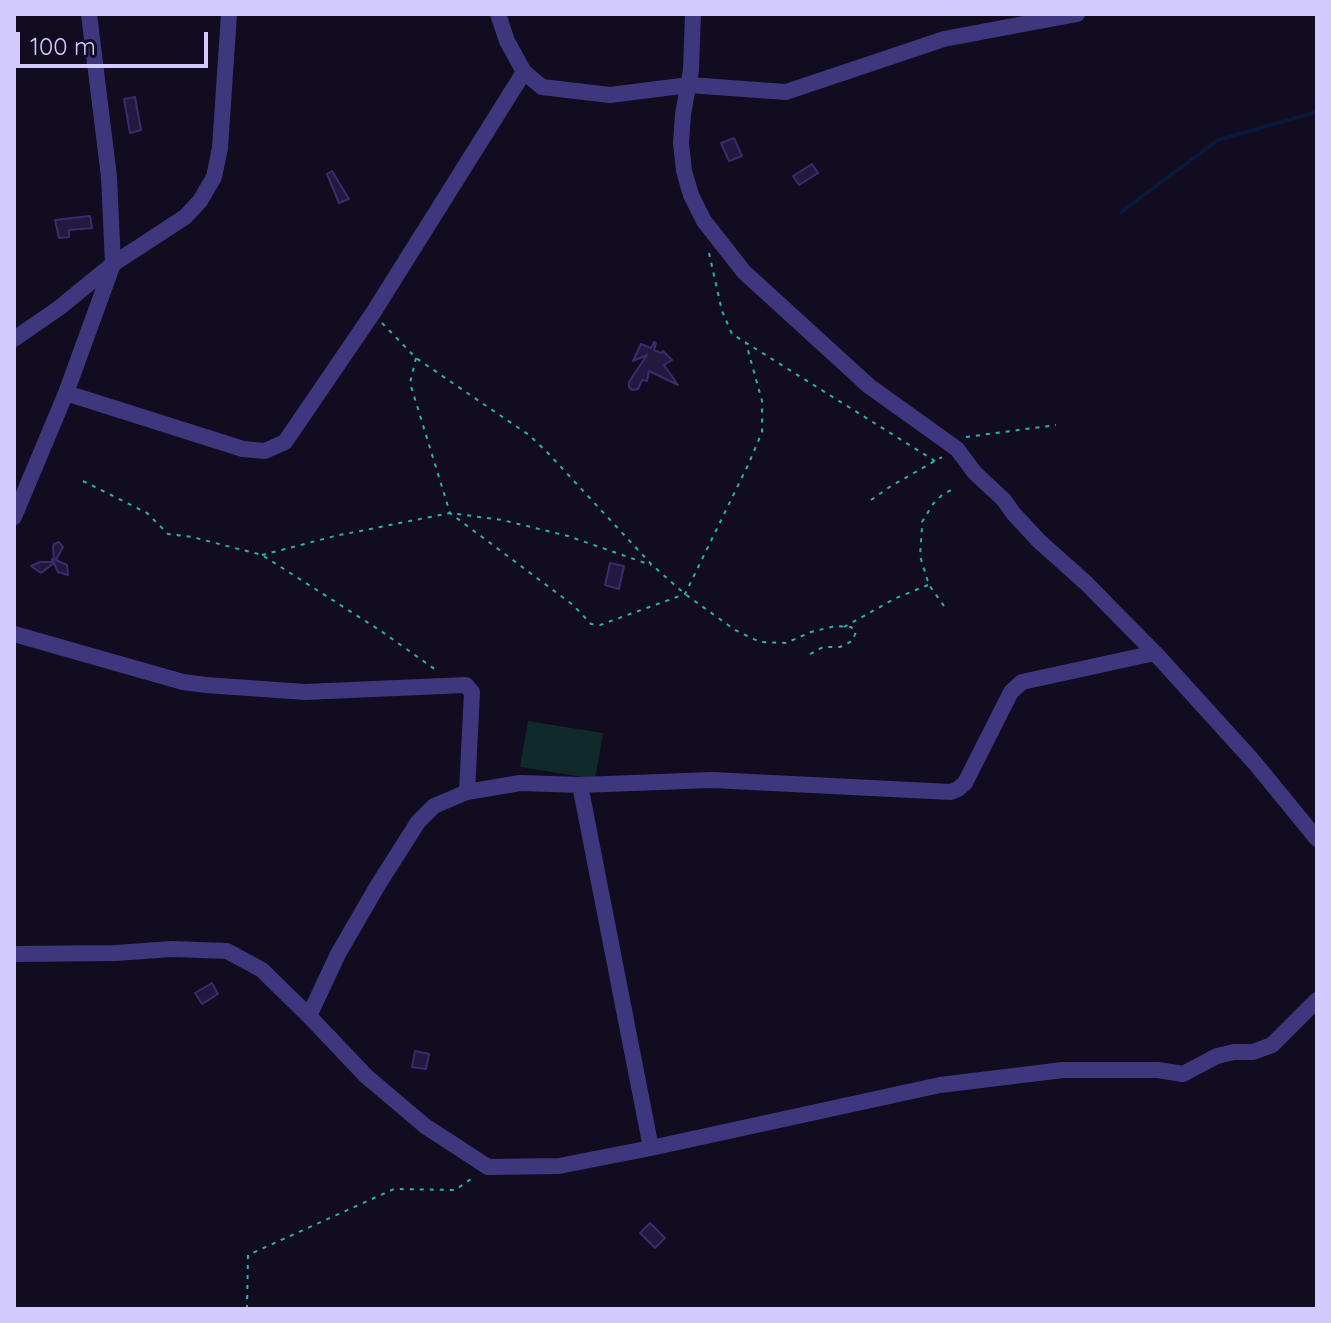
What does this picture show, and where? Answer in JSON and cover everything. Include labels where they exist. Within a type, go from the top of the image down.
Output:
[{"type":"street","points":[[14,517],[66,393],[113,264],[109,177],[89,14]]},
{"type":"street","points":[[14,339],[59,308],[113,264],[185,217],[200,201],[214,177],[220,148],[229,14]]},
{"type":"street","points":[[498,14],[507,41],[524,72],[542,87],[610,95],[689,85],[786,92],[944,39],[1077,14]]},
{"type":"street","points":[[693,14],[693,48],[681,143],[691,195],[704,221],[744,272],[869,386],[951,444],[1039,541],[1086,583],[1155,653],[1254,762],[1317,839]]},
{"type":"street","points":[[66,393],[243,449],[265,451],[285,442],[373,313],[524,72]]},
{"type":"street","points":[[14,634],[183,682],[206,685],[305,692],[466,685],[472,692],[467,792]]},
{"type":"street","points":[[309,1016],[338,954],[378,885],[418,822],[434,806],[467,792],[520,783],[580,785],[712,780],[951,792],[965,783],[1011,692],[1022,682],[1155,653]]},
{"type":"street","points":[[580,785],[651,1148]]},
{"type":"street","points":[[14,954],[172,949],[227,951],[262,970],[366,1076],[425,1126],[488,1167],[559,1166],[940,1085],[1063,1070],[1158,1070],[1183,1074],[1217,1056],[1253,1052],[1272,1045],[1317,1000]]},
{"type":"path","points":[[708,247],[722,311],[732,334],[935,461]]},
{"type":"path","points":[[373,313],[416,358],[529,435],[652,565],[685,594],[735,630],[760,642],[786,643],[835,626],[851,627],[856,632],[852,641],[840,647],[823,647],[805,657]]},
{"type":"path","points":[[416,358],[410,383],[450,513],[573,605],[591,624],[600,625],[685,594],[762,432],[762,401],[746,343]]},
{"type":"path","points":[[871,500],[935,461],[951,444],[1056,425]]},
{"type":"path","points":[[83,481],[147,513],[168,534],[262,555],[381,631],[457,685]]},
{"type":"path","points":[[944,606],[929,585],[920,556],[922,522],[933,504],[953,489]]},
{"type":"path","points":[[262,555],[335,536],[450,513],[502,520],[568,536],[652,565]]},
{"type":"path","points":[[844,627],[896,598],[929,585]]},
{"type":"path","points":[[247,1309],[248,1255],[394,1189],[455,1190],[488,1167]]},
{"type":"green space","points":[[528,721],[603,733],[595,779],[520,767]]},
{"type":"building","points":[[135,97],[141,130],[130,133],[124,99]]},
{"type":"building","points":[[734,138],[742,156],[729,161],[721,143]]},
{"type":"building","points":[[812,164],[818,173],[799,185],[793,176]]},
{"type":"building","points":[[332,171],[349,199],[339,203],[327,174]]},
{"type":"building","points":[[90,216],[92,228],[69,230],[69,237],[59,238],[55,220]]},
{"type":"building","points":[[654,342],[654,350],[663,351],[672,360],[664,365],[678,385],[649,371],[647,381],[642,380],[638,389],[632,390],[629,382],[647,355],[633,361],[641,344],[651,348]]},
{"type":"building","points":[[59,542],[63,547],[56,560],[67,565],[68,575],[58,572],[54,563],[41,573],[31,566],[53,562],[53,547]]},
{"type":"building","points":[[610,563],[624,566],[619,589],[605,585]]},
{"type":"building","points":[[212,983],[218,994],[202,1004],[195,993]]},
{"type":"building","points":[[415,1051],[429,1054],[426,1069],[412,1067]]},
{"type":"building","points":[[650,1223],[665,1238],[655,1248],[640,1233]]},
{"type":"waterway","points":[[1121,212],[1218,140],[1317,112]]}]
